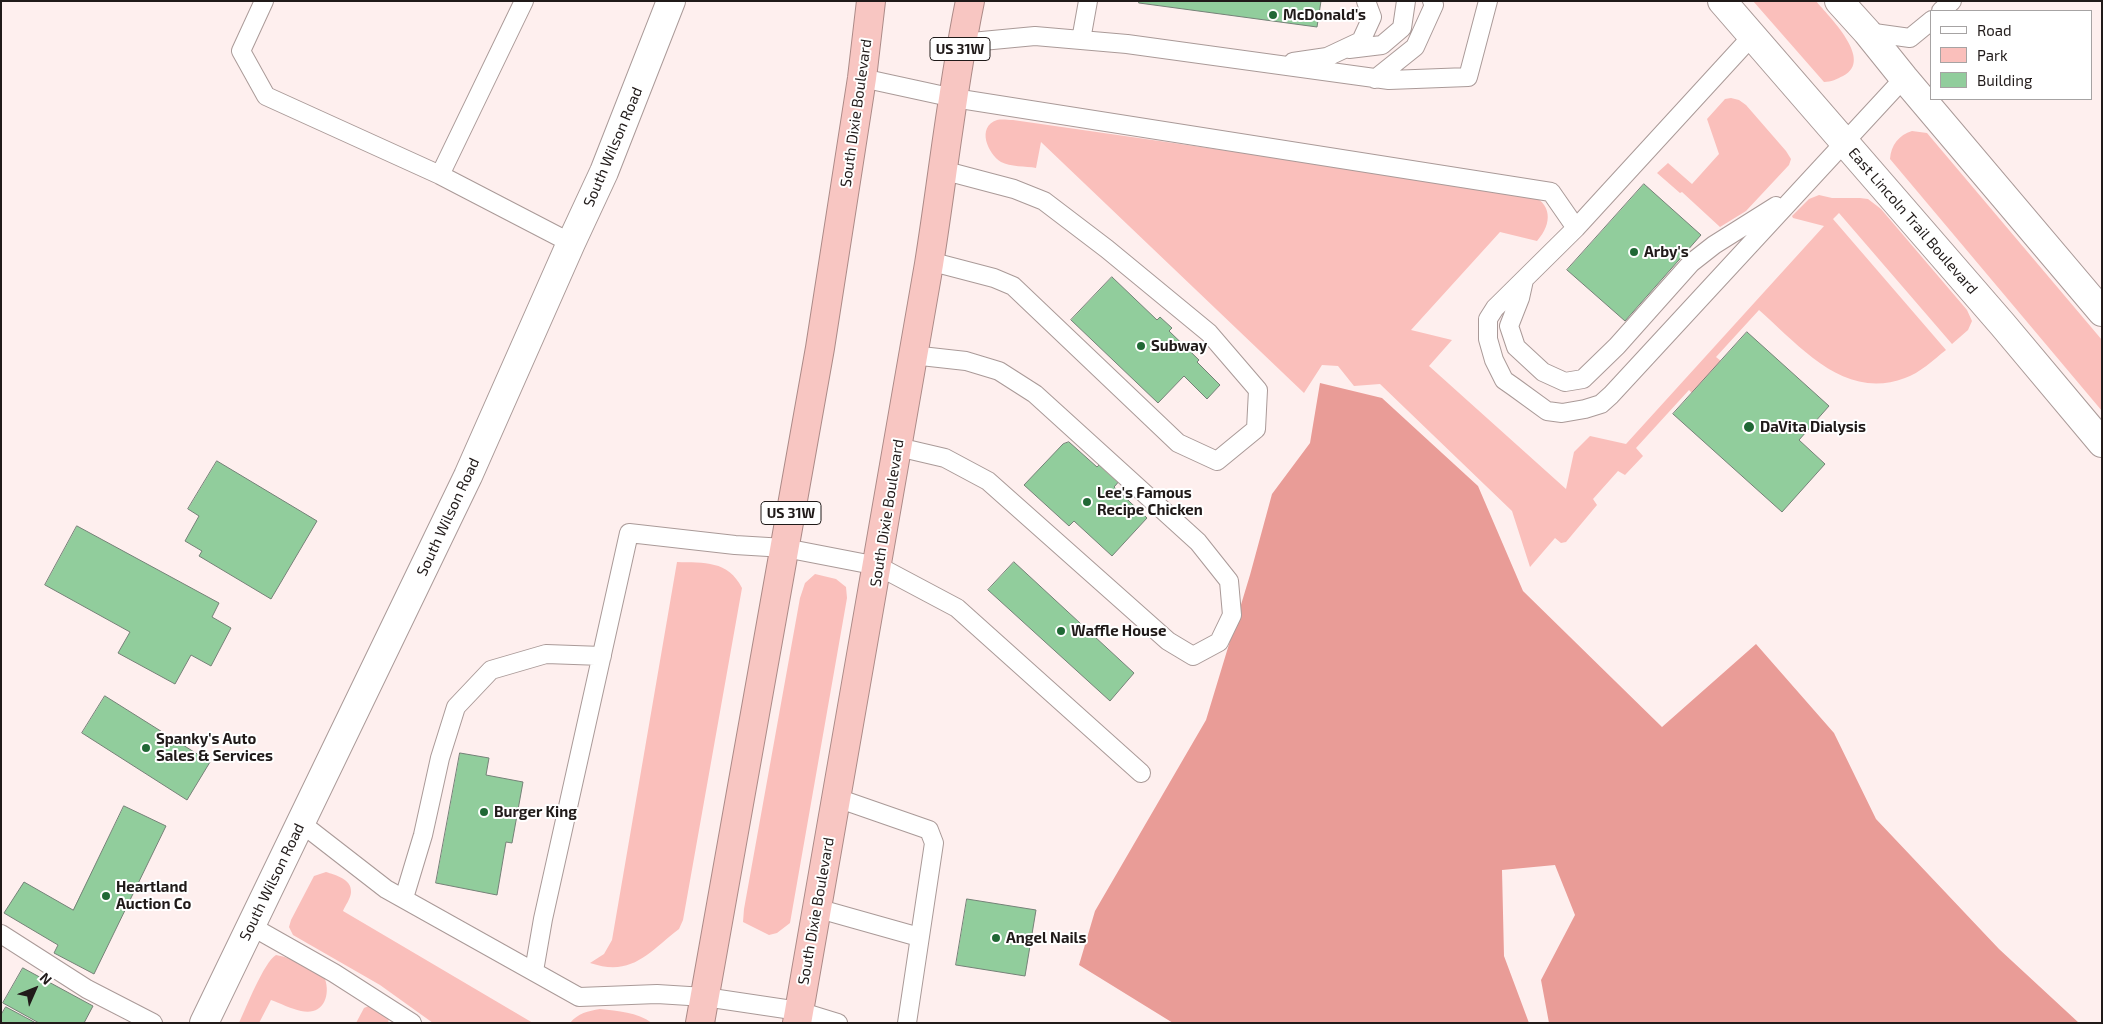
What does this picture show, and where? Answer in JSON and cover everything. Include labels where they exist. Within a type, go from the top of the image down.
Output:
[{"type":"highway","name":"South Dixie Boulevard","points":[[702,1010],[820,348],[862,78],[871,1]]},
{"type":"highway","name":"South Dixie Boulevard","points":[[798,1017],[878,566],[929,261],[961,43],[970,1]]},
{"type":"main road","name":"South Wilson Road","points":[[204,1023],[468,476],[604,172],[671,1]]},
{"type":"main road","name":"East Lincoln Trail Boulevard","points":[[1722,1],[2102,443]]},
{"type":"main road","points":[[1839,1],[2102,312]]},
{"type":"lane","points":[[264,1],[241,51],[266,96],[440,174],[571,243]]},
{"type":"lane","points":[[440,174],[524,1]]},
{"type":"lane","points":[[1081,40],[1088,1]]},
{"type":"lane","points":[[1272,65],[1326,57],[1361,41],[1372,17],[1366,1]]},
{"type":"lane","points":[[1343,50],[1382,45],[1402,28],[1406,1]]},
{"type":"lane","points":[[1375,78],[1415,46],[1434,5],[1432,1]]},
{"type":"lane","points":[[961,43],[1035,36],[1127,44],[1389,80],[1468,76],[1488,1]]},
{"type":"lane","points":[[1942,10],[1952,1]]},
{"type":"lane","points":[[1867,32],[1910,38],[1930,22]]},
{"type":"lane","points":[[1754,36],[1576,228],[1495,308],[1488,319],[1488,339],[1494,360],[1504,380],[1547,411],[1562,413],[1585,409],[1601,404],[1611,396],[1904,78]]},
{"type":"lane","points":[[862,78],[954,98],[1552,192],[1576,228]]},
{"type":"lane","points":[[929,261],[994,278],[1013,286],[1178,443],[1218,461],[1256,429],[1258,390],[1209,334],[1114,255],[1044,201],[1014,189],[942,170]]},
{"type":"lane","points":[[1524,279],[1520,298],[1509,326],[1516,347],[1543,372],[1565,382],[1583,379],[1692,263],[1714,245],[1794,196]]},
{"type":"lane","points":[[898,447],[945,458],[988,481],[1168,641],[1193,656],[1219,642],[1232,615],[1229,580],[1198,542],[1035,394],[999,371],[966,361],[912,355]]},
{"type":"lane","points":[[534,971],[543,919],[629,533],[735,545],[785,548],[878,566],[957,608],[1141,773]]},
{"type":"lane","points":[[404,898],[423,835],[440,758],[456,706],[491,670],[546,654],[602,656]]},
{"type":"lane","points":[[837,798],[929,830],[933,836],[934,843],[907,1023]]},
{"type":"lane","points":[[301,823],[386,889],[579,996],[657,994],[702,1010],[798,1017],[838,1023]]},
{"type":"lane","points":[[816,908],[919,937]]},
{"type":"lane","points":[[251,926],[334,972],[412,1023]]},
{"type":"lane","points":[[1,934],[87,989],[153,1023]]},
{"type":"green space","points":[[1753,1],[1816,1],[1838,27],[1852,49],[1854,60],[1852,69],[1841,77],[1824,82]]},
{"type":"green space","points":[[1725,99],[1739,100],[1746,105],[1791,159],[1789,165],[1746,211],[1720,227],[1682,192],[1680,193],[1657,173],[1668,163],[1692,184],[1719,154],[1707,119]]},
{"type":"green space","points":[[997,120],[1013,120],[1529,194],[1537,198],[1546,208],[1548,221],[1537,241],[1500,232],[1411,330],[1452,340],[1429,366],[1566,489],[1574,452],[1590,436],[1626,444],[1824,226],[1793,218],[1792,216],[1809,199],[1819,195],[1832,198],[1868,199],[1881,209],[1967,310],[1972,321],[1968,330],[1952,344],[1839,213],[1833,219],[1946,350],[1911,376],[1883,383],[1862,382],[1843,376],[1825,366],[1807,353],[1759,310],[1716,357],[1721,361],[1692,393],[1689,390],[1636,448],[1643,456],[1625,475],[1618,471],[1593,499],[1597,505],[1566,542],[1561,543],[1555,538],[1530,567],[1512,511],[1380,384],[1354,386],[1338,366],[1322,365],[1304,393],[1041,142],[1036,168],[1009,165],[996,158],[986,141],[987,128]]},
{"type":"green space","points":[[1912,131],[1927,133],[2102,340],[2102,411],[1890,159],[1896,141]]},
{"type":"green space","points":[[677,562],[706,563],[722,568],[730,572],[742,588],[683,920],[679,929],[639,960],[628,965],[605,967],[590,963],[604,954],[612,940]]},
{"type":"green space","points":[[815,574],[836,579],[846,587],[847,598],[790,923],[777,933],[769,935],[743,922],[744,909],[800,598],[805,583]]},
{"type":"green space","points":[[326,872],[342,878],[351,888],[350,897],[343,911],[533,1023],[433,1023],[380,985],[293,935],[289,927],[291,920],[314,876]]},
{"type":"green space","points":[[276,955],[296,961],[325,979],[327,992],[323,1004],[314,1011],[308,1012],[293,1009],[271,1000],[259,1023],[239,1023],[266,966]]},
{"type":"green space","points":[[373,1004],[390,1015],[388,1023],[356,1023],[364,1008]]},
{"type":"green space","points":[[600,1009],[634,1014],[652,1023],[570,1023],[580,1015]]},
{"type":"shaded area","points":[[1320,383],[1382,398],[1478,486],[1523,591],[1662,727],[1756,644],[1834,733],[1876,819],[1999,949],[2079,1023],[1549,1023],[1541,980],[1575,915],[1555,865],[1502,870],[1504,956],[1529,1023],[1173,1023],[1079,965],[1095,911],[1206,720],[1250,575],[1272,494],[1310,443]]},
{"type":"building","name":"McDonald's","points":[[1139,1],[1321,1],[1317,27],[1139,3]]},
{"type":"building","name":"Arby's","points":[[1644,184],[1701,235],[1625,321],[1567,270]]},
{"type":"building","name":"Subway","points":[[1112,277],[1157,320],[1160,317],[1172,328],[1169,331],[1199,360],[1197,362],[1220,385],[1207,399],[1184,376],[1158,403],[1071,320]]},
{"type":"building","name":"DaVita Dialysis","points":[[1747,332],[1829,406],[1799,440],[1825,464],[1782,512],[1673,414]]},
{"type":"building","name":"Lee's Famous Recipe Chicken","points":[[1069,442],[1097,467],[1102,462],[1121,479],[1114,487],[1147,518],[1112,556],[1074,521],[1069,526],[1024,485],[1063,444]]},
{"type":"building","points":[[217,461],[317,521],[271,599],[199,556],[202,551],[185,541],[199,516],[188,509]]},
{"type":"building","points":[[77,526],[219,603],[212,617],[231,628],[211,666],[191,655],[175,684],[118,653],[130,632],[45,585]]},
{"type":"building","name":"Waffle House","points":[[1014,562],[1134,673],[1110,701],[988,590]]},
{"type":"building","name":"Spanky's Auto Sales & Services","points":[[105,696],[210,762],[187,800],[82,733]]},
{"type":"building","name":"Burger King","points":[[460,753],[489,758],[486,775],[523,782],[512,843],[506,842],[497,895],[436,883]]},
{"type":"building","name":"Heartland Auction Co","points":[[124,806],[166,826],[94,974],[54,953],[58,945],[4,913],[24,882],[73,910]]},
{"type":"building","name":"Angel Nails","points":[[967,899],[1036,910],[1025,976],[956,965]]},
{"type":"building","points":[[23,968],[93,1006],[84,1023],[39,1023],[3,1003]]},
{"type":"building","points":[[6,1007],[36,1023],[1,1023],[1,1015]]},
{"type":"place","name":"McDonald's","points":[[1273,15]]},
{"type":"place","name":"Arby's","points":[[1634,252]]},
{"type":"place","name":"Subway","points":[[1141,346]]},
{"type":"place","name":"DaVita Dialysis","points":[[1749,427]]},
{"type":"place","name":"Lee's Famous Recipe Chicken","points":[[1087,502]]},
{"type":"place","name":"Waffle House","points":[[1061,631]]},
{"type":"place","name":"Spanky's Auto Sales & Services","points":[[146,748]]},
{"type":"place","name":"Burger King","points":[[484,812]]},
{"type":"place","name":"Heartland Auction Co","points":[[106,896]]},
{"type":"place","name":"Angel Nails","points":[[996,938]]}]
